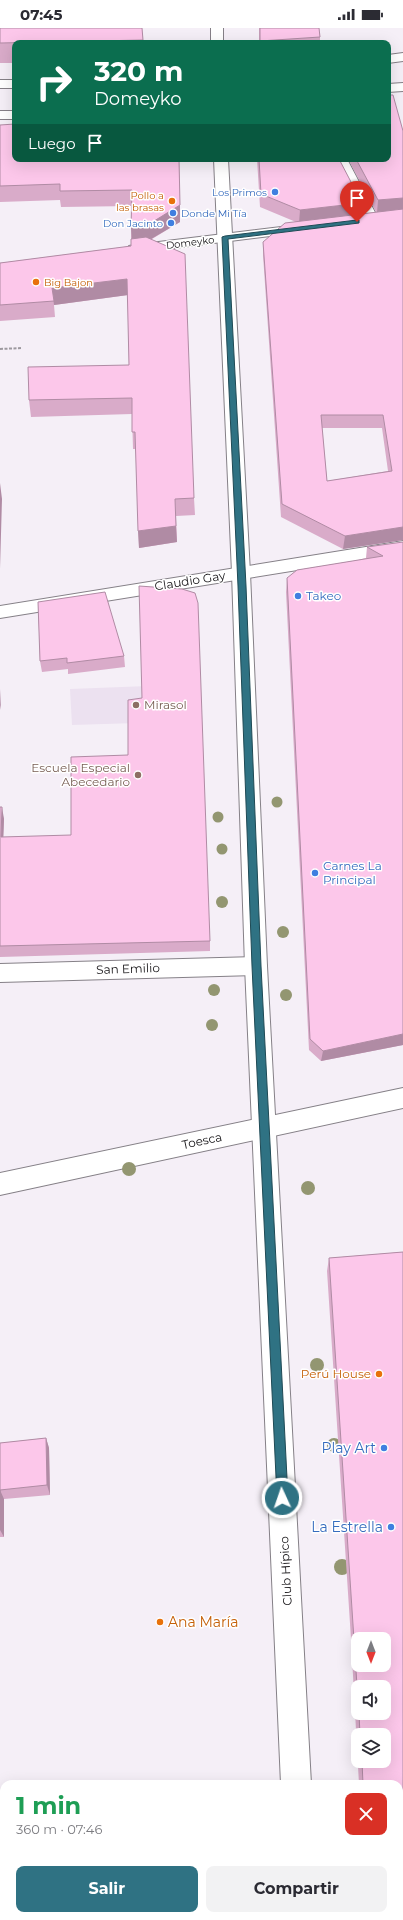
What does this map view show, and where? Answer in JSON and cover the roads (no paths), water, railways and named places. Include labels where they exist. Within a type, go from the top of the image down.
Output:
[{"type":"main road","points":[[217,28],[217,40]]},
{"type":"main road","points":[[391,59],[403,57]]},
{"type":"main road","points":[[0,84],[12,84]]},
{"type":"main road","points":[[391,88],[403,87]]},
{"type":"main road","points":[[0,115],[12,115]]},
{"type":"main road","name":"Club Hípico","points":[[221,162],[241,573],[256,966],[296,1780]]},
{"type":"main road","points":[[342,162],[372,220]]},
{"type":"main road","points":[[357,222],[388,218]]},
{"type":"main road","name":"Domeyko","points":[[118,251],[319,226]]},
{"type":"main road","name":"Claudio Gay","points":[[0,612],[403,547]]},
{"type":"main road","name":"San Emilio","points":[[0,973],[256,966]]},
{"type":"main road","name":"Toesca","points":[[0,1184],[403,1098]]},
{"type":"place","name":"Los Primos","points":[[275,192]]},
{"type":"place","name":"Pollo a las brasas","points":[[172,201]]},
{"type":"place","name":"Donde Mi Tía","points":[[173,213]]},
{"type":"place","name":"Don Jacinto","points":[[171,223]]},
{"type":"place","name":"Big Bajon","points":[[36,282]]},
{"type":"place","name":"Takeo","points":[[298,596]]},
{"type":"place","name":"Mirasol","points":[[136,705]]},
{"type":"place","name":"Escuela Especial Abecedario","points":[[138,775]]},
{"type":"place","name":"Carnes La Principal","points":[[315,873]]},
{"type":"place","name":"Perú House","points":[[379,1374]]},
{"type":"place","name":"Play Art","points":[[384,1448]]},
{"type":"place","name":"La Estrella","points":[[391,1527]]},
{"type":"place","name":"Ana María","points":[[160,1622]]}]
